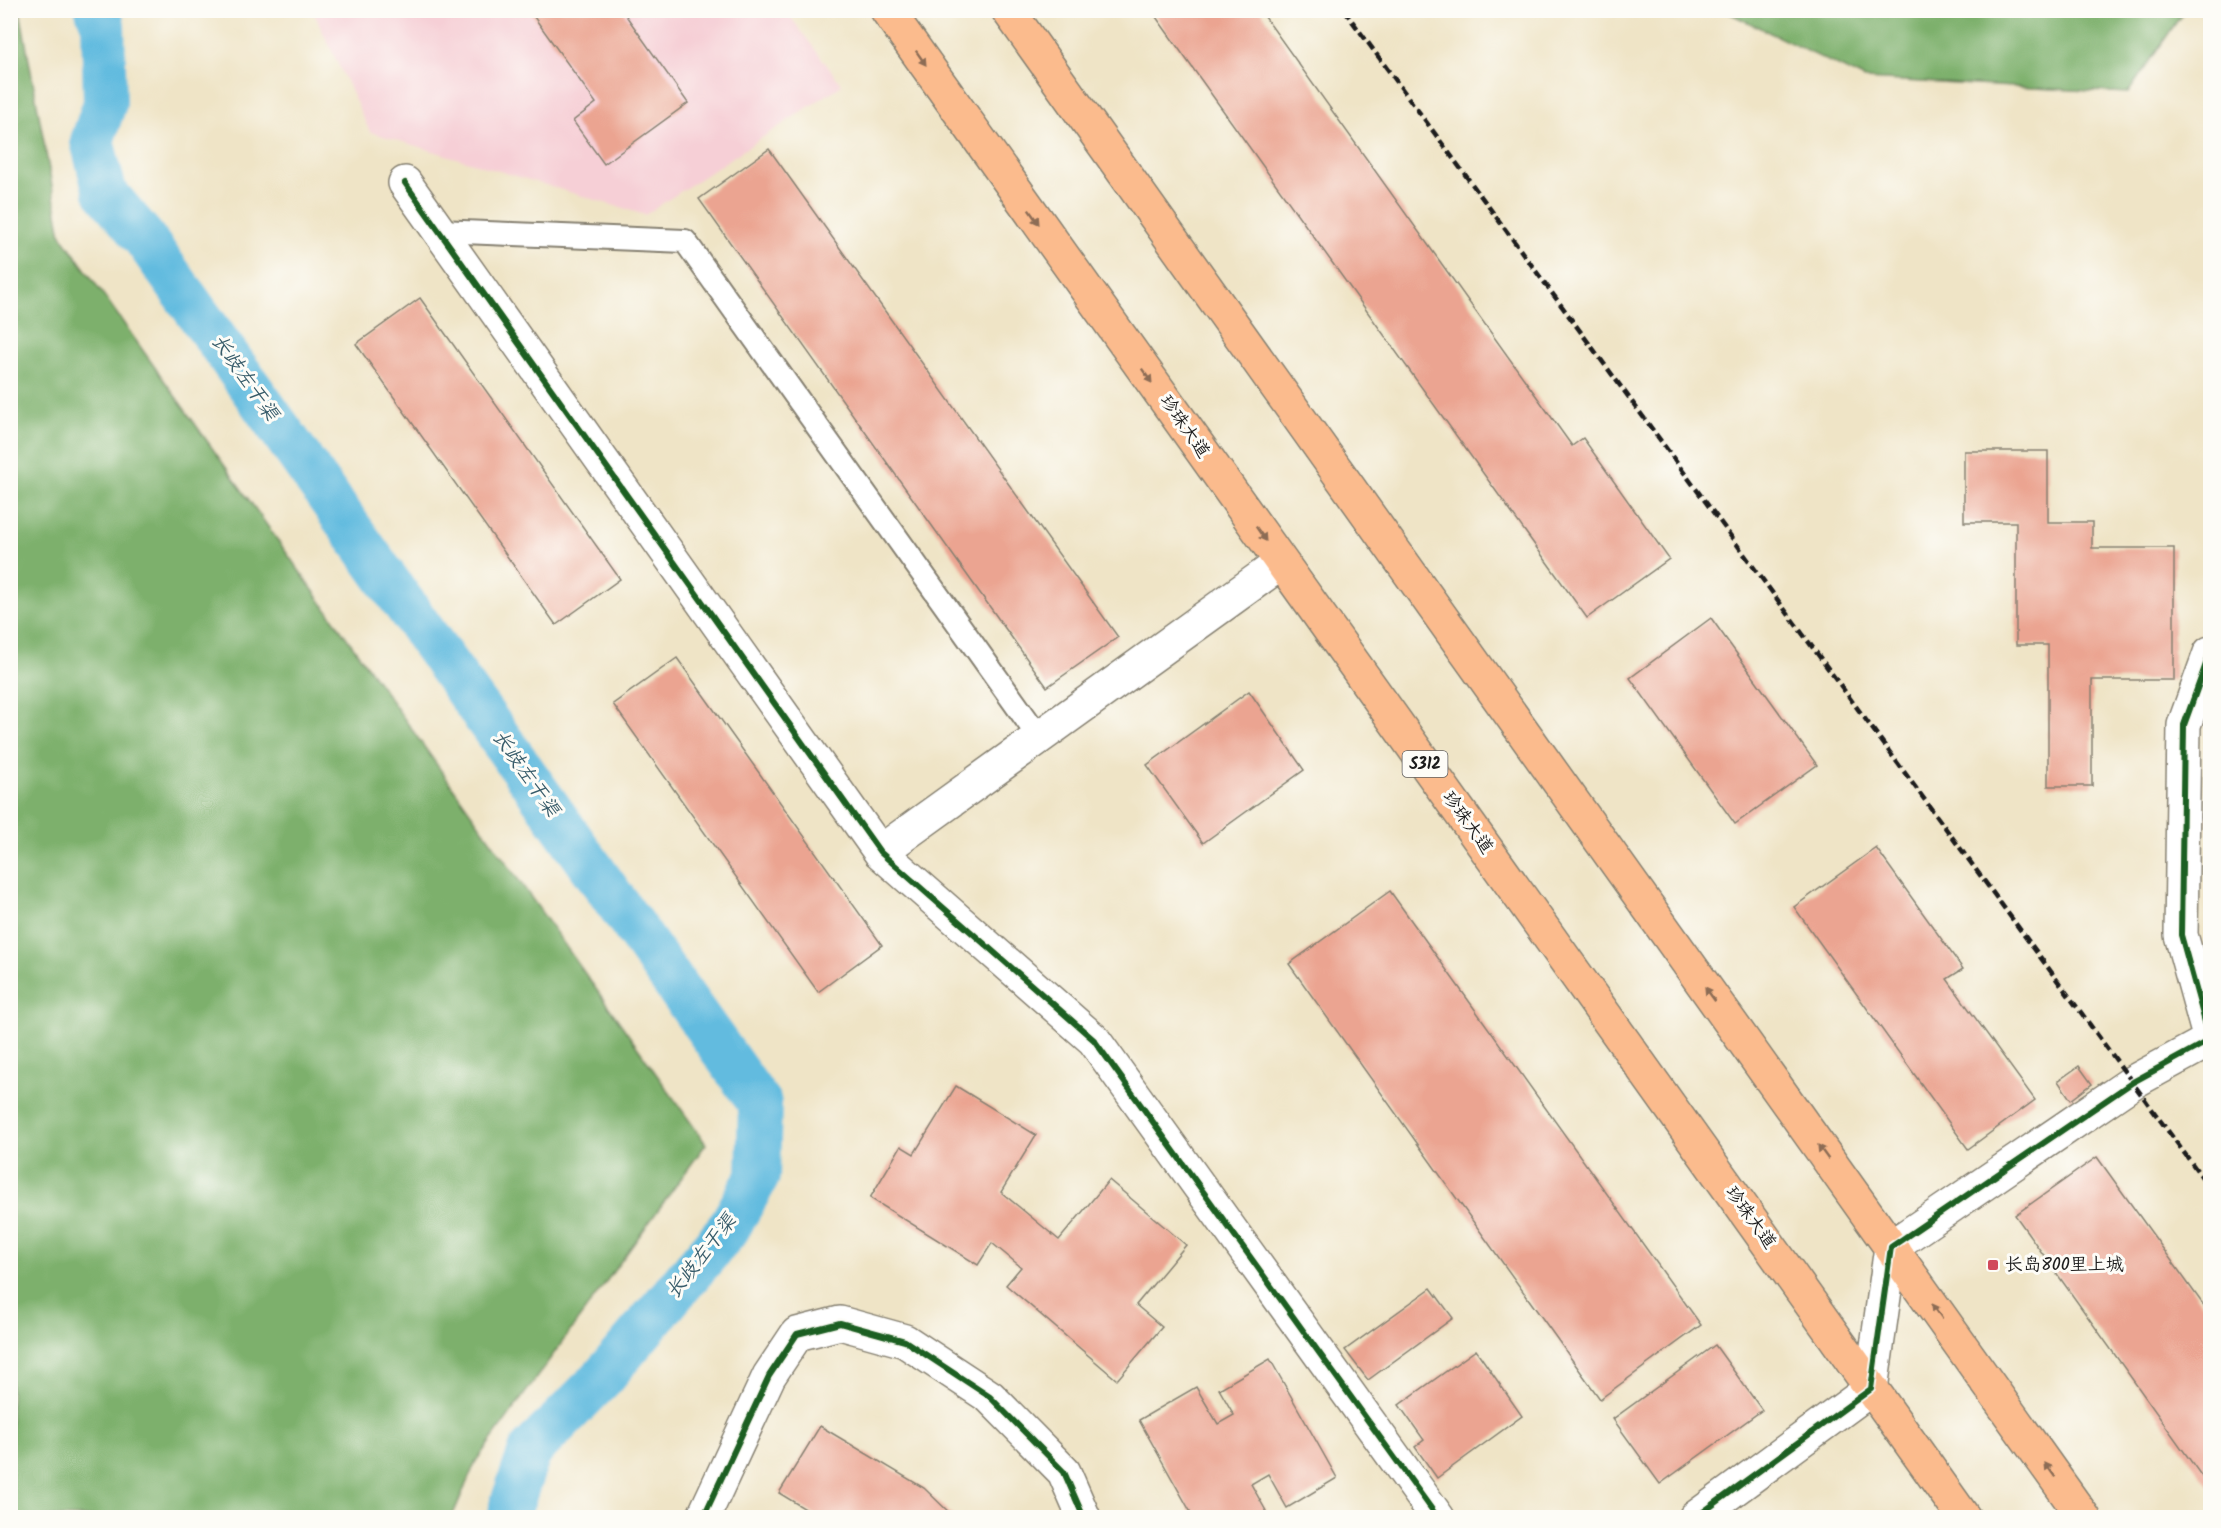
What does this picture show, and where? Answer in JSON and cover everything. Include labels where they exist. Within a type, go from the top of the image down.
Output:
[{"type":"main road","name":"珍珠大道","points":[[887,10],[1964,1518]]},
{"type":"main road","points":[[1008,10],[2084,1518]]},
{"type":"street","points":[[405,183],[880,852],[1094,1040],[1438,1518]]},
{"type":"street","points":[[880,852],[1281,562]]},
{"type":"street","points":[[1695,1518],[1872,1389],[1891,1247],[2133,1082],[2210,1040],[2181,935],[2184,725],[2211,652]]},
{"type":"street","points":[[703,1518],[769,1377],[797,1334],[840,1323],[905,1341],[990,1397],[1064,1472],[1083,1518]]},
{"type":"lane","points":[[439,231],[685,241],[1039,737]]},
{"type":"shaded area","points":[[313,11],[786,11],[842,85],[645,215],[370,132]]},
{"type":"green space","points":[[10,11],[20,11],[61,235],[706,1144],[476,1461],[452,1517],[11,1517]]},
{"type":"green space","points":[[1725,11],[2184,11],[2128,93],[1865,79]]},
{"type":"building","points":[[529,10],[622,10],[688,103],[604,164],[573,121],[596,103]]},
{"type":"building","points":[[1151,10],[1260,10],[1572,446],[1583,438],[1669,559],[1587,618]]},
{"type":"building","points":[[769,149],[1118,637],[1047,687],[699,199]]},
{"type":"building","points":[[420,298],[620,579],[556,625],[356,344]]},
{"type":"building","points":[[1964,451],[2048,451],[2048,522],[2092,522],[2092,548],[2174,548],[2174,680],[2092,680],[2092,786],[2048,786],[2048,645],[2016,645],[2016,522],[1964,522]]},
{"type":"building","points":[[1711,618],[1817,765],[1735,824],[1630,678]]},
{"type":"building","points":[[677,658],[882,945],[818,992],[613,704]]},
{"type":"building","points":[[1249,691],[1304,770],[1203,843],[1147,765]]},
{"type":"building","points":[[2210,809],[2210,830],[2209,831],[2206,810]]},
{"type":"building","points":[[1876,848],[1963,969],[1947,979],[2035,1100],[1968,1149],[1794,907]]},
{"type":"building","points":[[1390,891],[1701,1325],[1600,1399],[1289,964]]},
{"type":"building","points":[[2079,1066],[2092,1084],[2071,1100],[2058,1081]]},
{"type":"building","points":[[956,1086],[1036,1135],[1001,1192],[1059,1240],[1109,1180],[1186,1245],[1136,1305],[1162,1327],[1117,1380],[1006,1285],[1021,1267],[992,1243],[978,1265],[870,1198],[901,1146],[914,1154]]},
{"type":"building","points":[[2097,1157],[2210,1314],[2210,1488],[2015,1215]]},
{"type":"building","points":[[1431,1288],[1453,1318],[1368,1380],[1345,1350]]},
{"type":"building","points":[[1715,1345],[1762,1410],[1660,1484],[1613,1419]]},
{"type":"building","points":[[1476,1350],[1522,1416],[1437,1478],[1415,1447],[1424,1440],[1399,1405]]},
{"type":"building","points":[[1270,1359],[1337,1478],[1287,1508],[1268,1474],[1251,1484],[1270,1518],[1194,1518],[1139,1420],[1196,1387],[1218,1424],[1234,1415],[1219,1389]]},
{"type":"building","points":[[820,1426],[924,1488],[955,1518],[820,1518],[779,1493]]},
{"type":"waterway","name":"长歧左干渠","points":[[97,10],[103,25],[105,103],[92,141],[105,192],[144,238],[760,1104],[758,1176],[728,1229],[603,1377],[530,1451],[511,1506],[510,1518]]},
{"type":"railway","points":[[1344,10],[2210,1188]]},
{"type":"cycle path","points":[[405,183],[880,852],[1094,1040],[1438,1518]]},
{"type":"cycle path","points":[[1695,1518],[1871,1389],[1891,1247],[2133,1082],[2210,1040],[2181,935],[2184,725],[2210,653]]},
{"type":"cycle path","points":[[703,1518],[769,1376],[797,1334],[840,1323],[905,1341],[990,1397],[1064,1472],[1084,1518]]},
{"type":"place","name":"长岛800里上城","points":[[1993,1265]]}]
